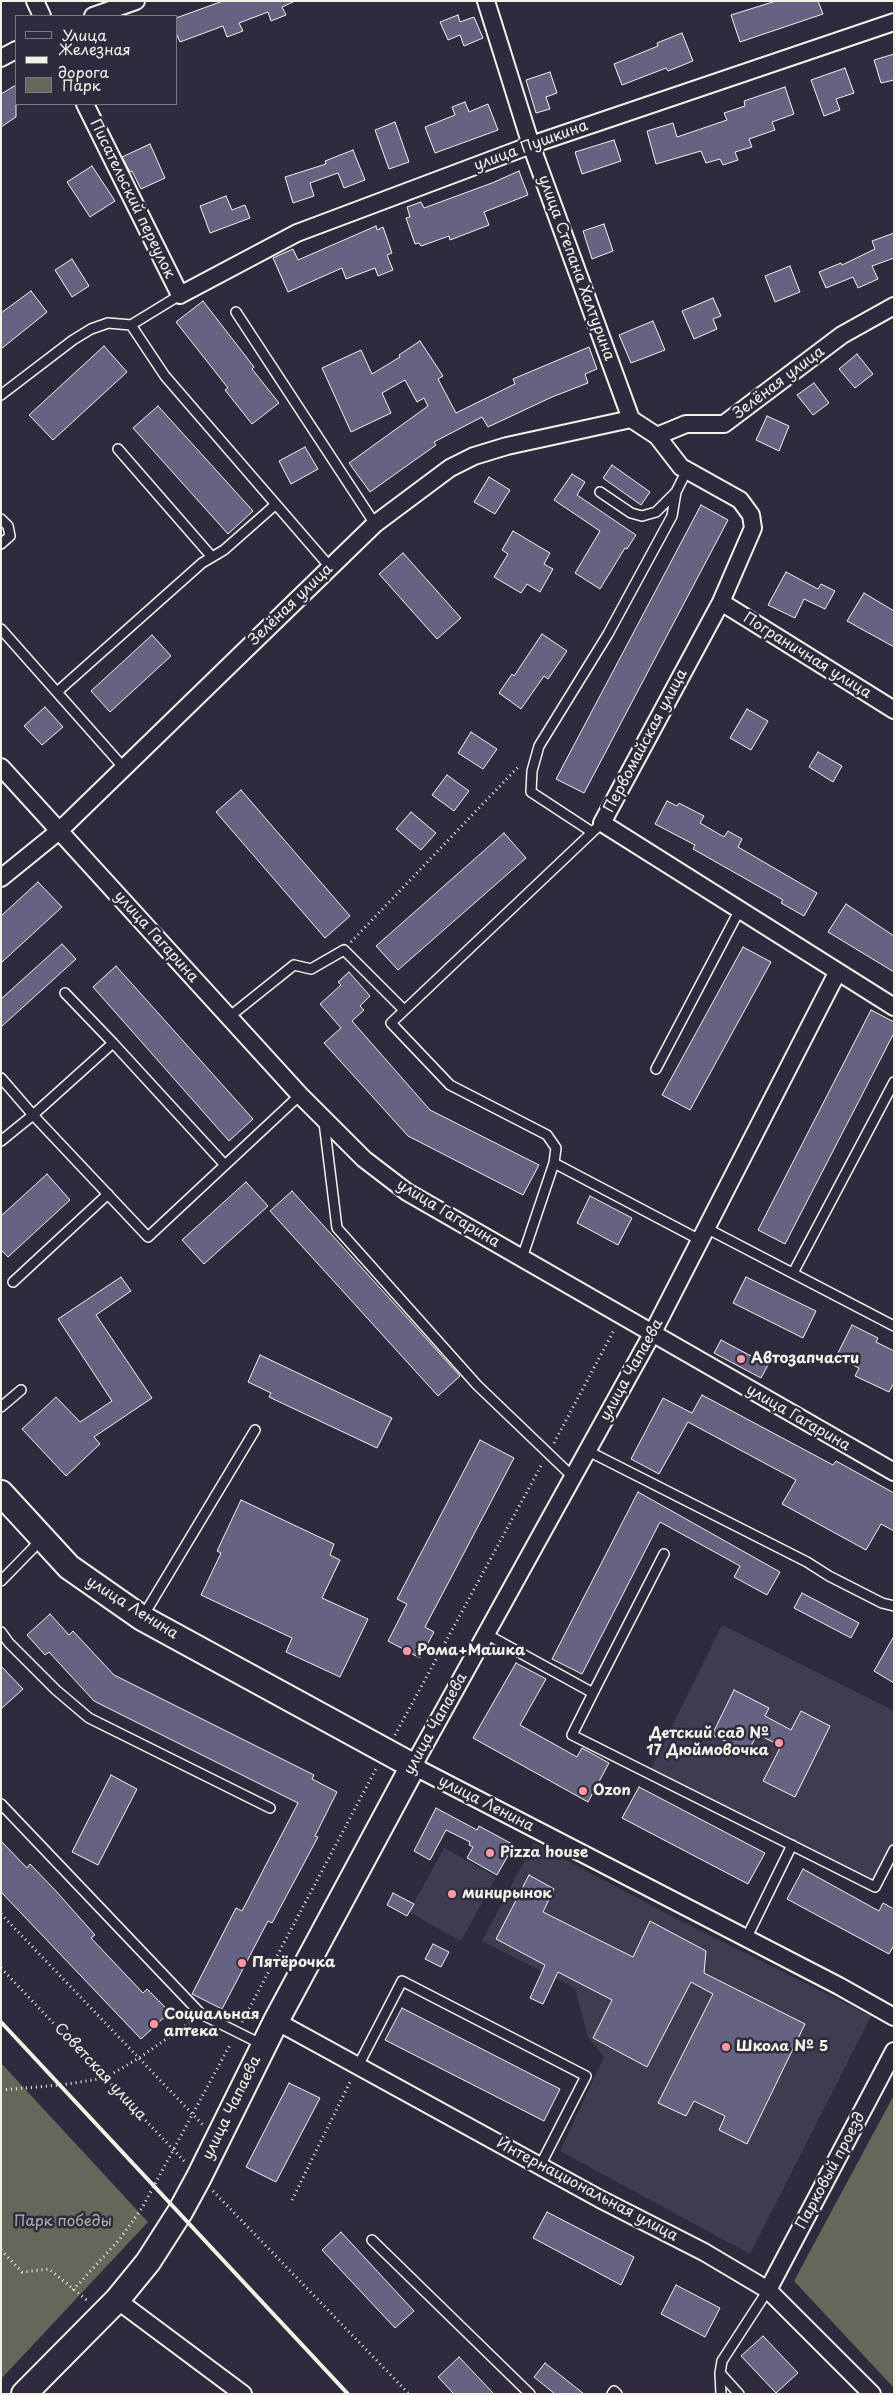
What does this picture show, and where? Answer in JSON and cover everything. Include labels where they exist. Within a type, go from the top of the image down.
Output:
[{"type":"main road","name":"улица Ленина","points":[[1,1493],[69,1567],[142,1618],[413,1766]]},
{"type":"main road","name":"улица Чапаева","points":[[24,2394],[111,2307],[148,2262],[199,2177],[263,2045],[413,1766]]},
{"type":"street","points":[[35,1],[42,15]]},
{"type":"street","points":[[96,15],[136,1]]},
{"type":"street","name":"улица Степана Халтурина","points":[[486,1],[531,144],[631,419]]},
{"type":"street","name":"улица Пушкина","points":[[180,295],[297,233],[531,144],[894,22]]},
{"type":"street","points":[[1,58],[15,51]]},
{"type":"street","name":"Писательский переулок","points":[[85,105],[180,295]]},
{"type":"street","name":"Зелёная улица","points":[[657,436],[686,424],[724,424],[842,335],[894,306]]},
{"type":"street","name":"Первомайская улица","points":[[631,419],[657,436],[682,467],[740,500],[752,515],[753,528],[721,602],[597,828],[739,911],[894,1007]]},
{"type":"street","name":"Зелёная улица","points":[[1,878],[59,831],[375,524],[450,468],[474,456],[507,446],[631,419]]},
{"type":"street","name":"Пограничная улица","points":[[721,602],[894,710]]},
{"type":"street","name":"улица Гагарина","points":[[1,767],[300,1095],[364,1159],[407,1192],[894,1472]]},
{"type":"street","name":"улица Чапаева","points":[[413,1766],[652,1334],[837,973]]},
{"type":"street","name":"улица Ленина","points":[[413,1766],[746,1938],[894,2017]]},
{"type":"street","name":"Интернациональная улица","points":[[276,2021],[540,2166],[704,2252],[768,2290],[872,2394]]},
{"type":"street","name":"Парковый проезд","points":[[768,2290],[894,2051]]},
{"type":"street","points":[[111,2307],[243,2394]]},
{"type":"lane","points":[[1,395],[74,340],[92,329],[108,323],[131,325],[180,295]]},
{"type":"lane","points":[[236,312],[375,524]]},
{"type":"lane","points":[[131,325],[165,376],[330,567]]},
{"type":"lane","points":[[118,449],[212,557]]},
{"type":"lane","points":[[522,1258],[554,1163],[556,1148],[547,1136],[450,1085],[391,1024],[597,828],[531,792],[532,772],[539,746],[608,634],[672,516],[676,492],[687,470]]},
{"type":"lane","points":[[600,492],[631,513],[642,516],[656,512],[676,492]]},
{"type":"lane","points":[[57,692],[202,563],[224,550],[275,505]]},
{"type":"lane","points":[[1,519],[8,526],[10,536],[1,544]]},
{"type":"lane","points":[[1,629],[124,768]]},
{"type":"lane","points":[[656,1068],[739,911]]},
{"type":"lane","points":[[228,1017],[294,965],[311,968],[344,950],[404,1010]]},
{"type":"lane","points":[[65,993],[225,1165]]},
{"type":"lane","points":[[1,1141],[33,1115],[113,1043]]},
{"type":"lane","points":[[1,1078],[33,1115],[148,1237],[300,1095]]},
{"type":"lane","points":[[793,1274],[894,1082]]},
{"type":"lane","points":[[324,1119],[337,1228],[477,1385],[573,1477]]},
{"type":"lane","points":[[554,1163],[703,1234],[793,1274],[894,1326]]},
{"type":"lane","points":[[13,1282],[108,1194]]},
{"type":"lane","points":[[1,1407],[21,1390]]},
{"type":"lane","points":[[142,1618],[255,1430]]},
{"type":"lane","points":[[588,1451],[807,1562],[829,1576],[882,1603],[894,1606]]},
{"type":"lane","points":[[1,1581],[42,1539]]},
{"type":"lane","points":[[664,1554],[572,1735],[875,1887],[894,1850]]},
{"type":"lane","points":[[1,1632],[9,1643],[56,1690],[89,1718],[270,1808]]},
{"type":"lane","points":[[486,1634],[593,1693]]},
{"type":"lane","points":[[1,1804],[201,2014],[263,2045]]},
{"type":"lane","points":[[746,1938],[792,1845]]},
{"type":"lane","points":[[358,2066],[402,1981],[586,2076],[540,2166]]},
{"type":"lane","points":[[372,2240],[530,2394]]},
{"type":"lane","points":[[721,2394],[720,2373],[722,2361],[768,2290]]},
{"type":"lane","points":[[720,2373],[739,2394]]},
{"type":"lane","points":[[612,2394],[614,2391],[617,2394]]},
{"type":"path","points":[[344,950],[539,746]]},
{"type":"path","points":[[73,2290],[119,2240],[156,2186],[192,2113],[622,1316]]},
{"type":"path","points":[[1,1914],[217,2139]]},
{"type":"path","name":"Советская улица","points":[[1,1968],[173,2150],[409,2394]]},
{"type":"path","points":[[1,2090],[61,2085],[105,2078],[139,2058],[201,2014]]},
{"type":"path","points":[[292,2200],[358,2066]]},
{"type":"path","points":[[1,2250],[22,2272],[49,2269],[73,2290],[111,2307]]},
{"type":"shaded area","name":"Детский сад № 17 Дюймовочка","points":[[722,1625],[894,1711],[894,1850],[875,1887],[648,1775]]},
{"type":"shaded area","name":"Школа № 5","points":[[534,1843],[671,1916],[871,2016],[750,2254],[560,2151],[604,2057],[588,2037],[575,1988],[482,1941]]},
{"type":"shaded area","name":"минирынок","points":[[444,1848],[496,1877],[461,1941],[409,1912]]},
{"type":"green space","name":"Парк победы","points":[[1,2063],[148,2222],[1,2379]]},
{"type":"green space","points":[[894,2095],[894,2388],[794,2281]]},
{"type":"building","points":[[223,1],[293,1],[282,7],[286,15],[271,21],[268,12],[239,23],[243,31],[227,37],[223,26],[180,42],[178,38],[178,17]]},
{"type":"building","points":[[776,1],[818,1],[823,14],[740,42],[731,15]]},
{"type":"building","points":[[458,15],[460,22],[474,17],[483,38],[464,46],[460,35],[448,40],[440,22]]},
{"type":"building","points":[[682,33],[693,61],[668,71],[666,68],[622,85],[614,64],[658,46],[657,43]]},
{"type":"building","points":[[894,54],[894,80],[881,83],[874,60]]},
{"type":"building","points":[[845,68],[854,93],[836,99],[840,110],[824,116],[811,80]]},
{"type":"building","points":[[550,72],[557,93],[546,97],[550,109],[536,113],[526,80]]},
{"type":"building","points":[[15,86],[16,117],[1,127],[1,94]]},
{"type":"building","points":[[785,87],[794,114],[772,122],[775,130],[749,139],[752,147],[735,152],[738,160],[723,165],[720,159],[706,163],[701,151],[656,164],[647,131],[673,123],[677,137],[727,120],[724,113],[745,106],[744,101]]},
{"type":"building","points":[[465,102],[469,112],[488,104],[498,130],[435,153],[425,127],[455,115],[452,107]]},
{"type":"building","points":[[395,122],[409,162],[389,169],[375,130]]},
{"type":"building","points":[[614,140],[621,161],[582,174],[575,152]]},
{"type":"building","points":[[150,144],[165,178],[141,189],[122,157]]},
{"type":"building","points":[[353,150],[365,180],[344,188],[338,173],[310,183],[314,196],[293,203],[285,177],[326,164],[325,161]]},
{"type":"building","points":[[92,166],[115,201],[90,217],[67,182]]},
{"type":"building","points":[[519,171],[528,195],[484,212],[489,225],[450,240],[449,236],[421,246],[419,243],[415,244],[406,218],[410,217],[407,207],[421,202],[424,208]]},
{"type":"building","points":[[226,196],[232,210],[245,205],[250,218],[210,233],[200,206]]},
{"type":"building","points":[[604,224],[613,251],[592,259],[583,231]]},
{"type":"building","points":[[376,226],[377,230],[383,227],[392,253],[387,255],[393,270],[378,276],[375,268],[346,279],[342,268],[288,292],[273,258],[293,249],[298,260]]},
{"type":"building","points":[[894,233],[894,258],[872,266],[878,279],[858,288],[853,277],[826,288],[819,272],[841,263],[842,265],[875,249],[872,241]]},
{"type":"building","points":[[72,259],[89,286],[72,297],[55,270]]},
{"type":"building","points":[[790,266],[800,292],[775,302],[765,276]]},
{"type":"building","points":[[31,291],[47,312],[1,349],[1,313]]},
{"type":"building","points":[[713,298],[721,316],[713,319],[717,329],[694,339],[682,311]]},
{"type":"building","points":[[203,301],[279,403],[252,424],[225,390],[228,388],[176,322]]},
{"type":"building","points":[[653,321],[665,350],[631,363],[619,335]]},
{"type":"building","points":[[420,341],[443,376],[438,379],[456,413],[515,384],[513,379],[589,347],[597,369],[585,374],[588,383],[552,397],[488,427],[482,417],[434,442],[436,445],[370,492],[349,463],[428,406],[424,398],[417,402],[405,380],[382,393],[391,413],[351,432],[322,368],[361,350],[372,374],[400,357],[399,355]]},
{"type":"building","points":[[104,346],[127,372],[53,440],[29,415]]},
{"type":"building","points":[[857,354],[873,374],[855,388],[839,369]]},
{"type":"building","points":[[814,383],[829,403],[813,415],[797,395]]},
{"type":"building","points":[[158,406],[253,511],[228,534],[133,428]]},
{"type":"building","points":[[767,416],[789,426],[779,451],[756,440]]},
{"type":"building","points":[[305,447],[318,469],[291,484],[279,461]]},
{"type":"building","points":[[612,465],[650,492],[641,505],[603,478]]},
{"type":"building","points":[[572,474],[585,482],[577,495],[636,535],[627,549],[625,548],[600,589],[575,573],[600,531],[554,500]]},
{"type":"building","points":[[489,477],[510,490],[495,514],[474,502]]},
{"type":"building","points":[[701,505],[728,520],[584,793],[556,779]]},
{"type":"building","points":[[513,531],[550,553],[544,564],[553,569],[540,592],[527,584],[521,593],[494,577],[508,554],[502,550]]},
{"type":"building","points":[[403,553],[461,618],[437,639],[379,574]]},
{"type":"building","points":[[786,572],[818,589],[821,584],[835,591],[825,609],[804,599],[795,618],[768,605]]},
{"type":"building","points":[[864,593],[894,611],[894,647],[847,621]]},
{"type":"building","points":[[542,634],[567,651],[548,679],[544,676],[521,709],[499,693],[512,674],[514,676]]},
{"type":"building","points":[[152,635],[171,656],[110,712],[91,691]]},
{"type":"building","points":[[45,707],[63,727],[42,745],[24,726]]},
{"type":"building","points":[[747,709],[768,721],[751,750],[730,738]]},
{"type":"building","points":[[471,732],[497,749],[483,769],[458,753]]},
{"type":"building","points":[[818,752],[842,766],[833,782],[809,767]]},
{"type":"building","points":[[447,775],[469,791],[454,811],[432,795]]},
{"type":"building","points":[[241,790],[350,916],[325,938],[216,812]]},
{"type":"building","points":[[667,801],[677,806],[679,803],[704,816],[700,823],[724,837],[728,831],[742,839],[738,847],[817,893],[804,916],[781,903],[783,900],[693,849],[695,845],[655,824]]},
{"type":"building","points":[[411,812],[436,833],[421,850],[396,829]]},
{"type":"building","points":[[504,833],[526,858],[398,970],[376,946]]},
{"type":"building","points":[[38,882],[62,907],[1,963],[1,916]]},
{"type":"building","points":[[846,904],[894,936],[894,972],[828,932]]},
{"type":"building","points":[[62,944],[76,959],[1,1027],[1,999]]},
{"type":"building","points":[[743,947],[771,962],[690,1110],[662,1095]]},
{"type":"building","points":[[116,966],[253,1119],[229,1141],[93,987]]},
{"type":"building","points":[[349,972],[370,996],[360,1006],[364,1010],[352,1021],[430,1110],[539,1165],[523,1195],[408,1136],[324,1043],[341,1028],[320,1004],[341,985],[338,982]]},
{"type":"building","points":[[871,1010],[894,1022],[894,1033],[785,1244],[758,1230]]},
{"type":"building","points":[[47,1174],[70,1200],[8,1257],[1,1250],[1,1216]]},
{"type":"building","points":[[246,1182],[268,1206],[204,1264],[182,1240]]},
{"type":"building","points":[[292,1191],[460,1376],[438,1396],[270,1211]]},
{"type":"building","points":[[590,1196],[632,1218],[618,1245],[577,1223]]},
{"type":"building","points":[[121,1277],[131,1291],[96,1315],[152,1398],[94,1437],[100,1444],[66,1476],[22,1429],[56,1397],[80,1422],[112,1401],[58,1319]]},
{"type":"building","points":[[746,1277],[816,1311],[803,1338],[733,1303]]},
{"type":"building","points":[[852,1325],[878,1338],[876,1342],[894,1351],[894,1383],[889,1392],[855,1376],[859,1368],[836,1357]]},
{"type":"building","name":"Автозапчасти","points":[[721,1340],[768,1365],[761,1378],[714,1353]]},
{"type":"building","points":[[260,1355],[392,1418],[377,1448],[269,1397],[271,1393],[248,1382]]},
{"type":"building","points":[[702,1395],[833,1465],[836,1461],[894,1493],[894,1531],[881,1524],[866,1550],[782,1504],[796,1480],[688,1422],[659,1474],[631,1459],[663,1398],[692,1413]]},
{"type":"building","points":[[480,1440],[514,1458],[425,1627],[434,1632],[420,1658],[388,1641],[407,1604],[397,1599]]},
{"type":"building","points":[[638,1492],[780,1572],[767,1595],[734,1577],[740,1566],[660,1522],[582,1674],[552,1659]]},
{"type":"building","points":[[241,1500],[334,1544],[330,1555],[340,1560],[322,1598],[368,1619],[340,1677],[286,1652],[292,1638],[201,1595],[221,1553],[217,1551]]},
{"type":"building","points":[[802,1593],[859,1623],[851,1638],[794,1608]]},
{"type":"building","points":[[50,1614],[69,1635],[73,1631],[114,1675],[314,1775],[312,1779],[337,1792],[315,1836],[318,1837],[272,1923],[268,1921],[222,2009],[192,1994],[236,1908],[242,1911],[298,1803],[94,1701],[49,1652],[45,1655],[27,1635]]},
{"type":"building","points":[[894,1636],[894,1683],[874,1671]]},
{"type":"building","points":[[516,1663],[546,1679],[520,1725],[577,1757],[582,1748],[609,1763],[588,1802],[473,1738]]},
{"type":"building","points":[[1,1666],[23,1689],[1,1709]]},
{"type":"building","points":[[734,1690],[769,1708],[765,1716],[791,1730],[801,1711],[830,1726],[795,1797],[763,1781],[781,1746],[757,1734],[748,1752],[712,1735]]},
{"type":"building","points":[[111,1775],[137,1789],[98,1865],[72,1852]]},
{"type":"building","points":[[639,1787],[765,1853],[748,1884],[622,1818]]},
{"type":"building","points":[[436,1808],[477,1830],[479,1826],[514,1845],[497,1875],[467,1858],[473,1847],[469,1845],[470,1842],[446,1830],[430,1860],[414,1851]]},
{"type":"building","points":[[1,1841],[27,1868],[30,1864],[55,1890],[95,1935],[91,1938],[143,1993],[147,1989],[170,2012],[141,2039],[1,1892]]},
{"type":"building","points":[[803,1869],[879,1911],[883,1903],[894,1909],[894,1945],[889,1954],[787,1899]]},
{"type":"building","points":[[529,1875],[554,1889],[543,1912],[633,1957],[650,1921],[706,1951],[704,1973],[805,2024],[747,2144],[719,2130],[725,2116],[694,2101],[686,2116],[658,2103],[713,1994],[691,1982],[647,2067],[593,2038],[612,2000],[558,1972],[543,2004],[530,1998],[545,1965],[496,1939]]},
{"type":"building","points":[[393,1893],[414,1904],[407,1916],[387,1905]]},
{"type":"building","points":[[433,1944],[449,1952],[441,1967],[425,1959]]},
{"type":"building","points":[[402,2008],[560,2089],[544,2121],[385,2040]]},
{"type":"building","points":[[289,2083],[320,2098],[276,2182],[246,2167]]},
{"type":"building","points":[[547,2212],[634,2257],[621,2285],[533,2238]]},
{"type":"building","points":[[341,2232],[414,2311],[395,2328],[322,2250]]},
{"type":"building","points":[[676,2285],[720,2308],[705,2337],[661,2314]]},
{"type":"building","points":[[763,2336],[798,2373],[776,2393],[741,2356]]},
{"type":"building","points":[[459,2357],[494,2394],[454,2394],[438,2377]]},
{"type":"building","points":[[545,2363],[584,2394],[555,2394],[534,2377]]},
{"type":"railway","points":[[1,2022],[348,2394]]},
{"type":"place","name":"Автозапчасти","points":[[741,1359]]},
{"type":"place","name":"Рома+Машка","points":[[407,1651]]},
{"type":"place","name":"Детский сад № 17 Дюймовочка","points":[[779,1743]]},
{"type":"place","name":"Ozon","points":[[583,1791]]},
{"type":"place","name":"Pizza house","points":[[490,1853]]},
{"type":"place","name":"минирынок","points":[[452,1894]]},
{"type":"place","name":"Пятёрочка","points":[[242,1963]]},
{"type":"place","name":"Социальная аптека","points":[[154,2024]]},
{"type":"place","name":"Школа № 5","points":[[726,2047]]}]
